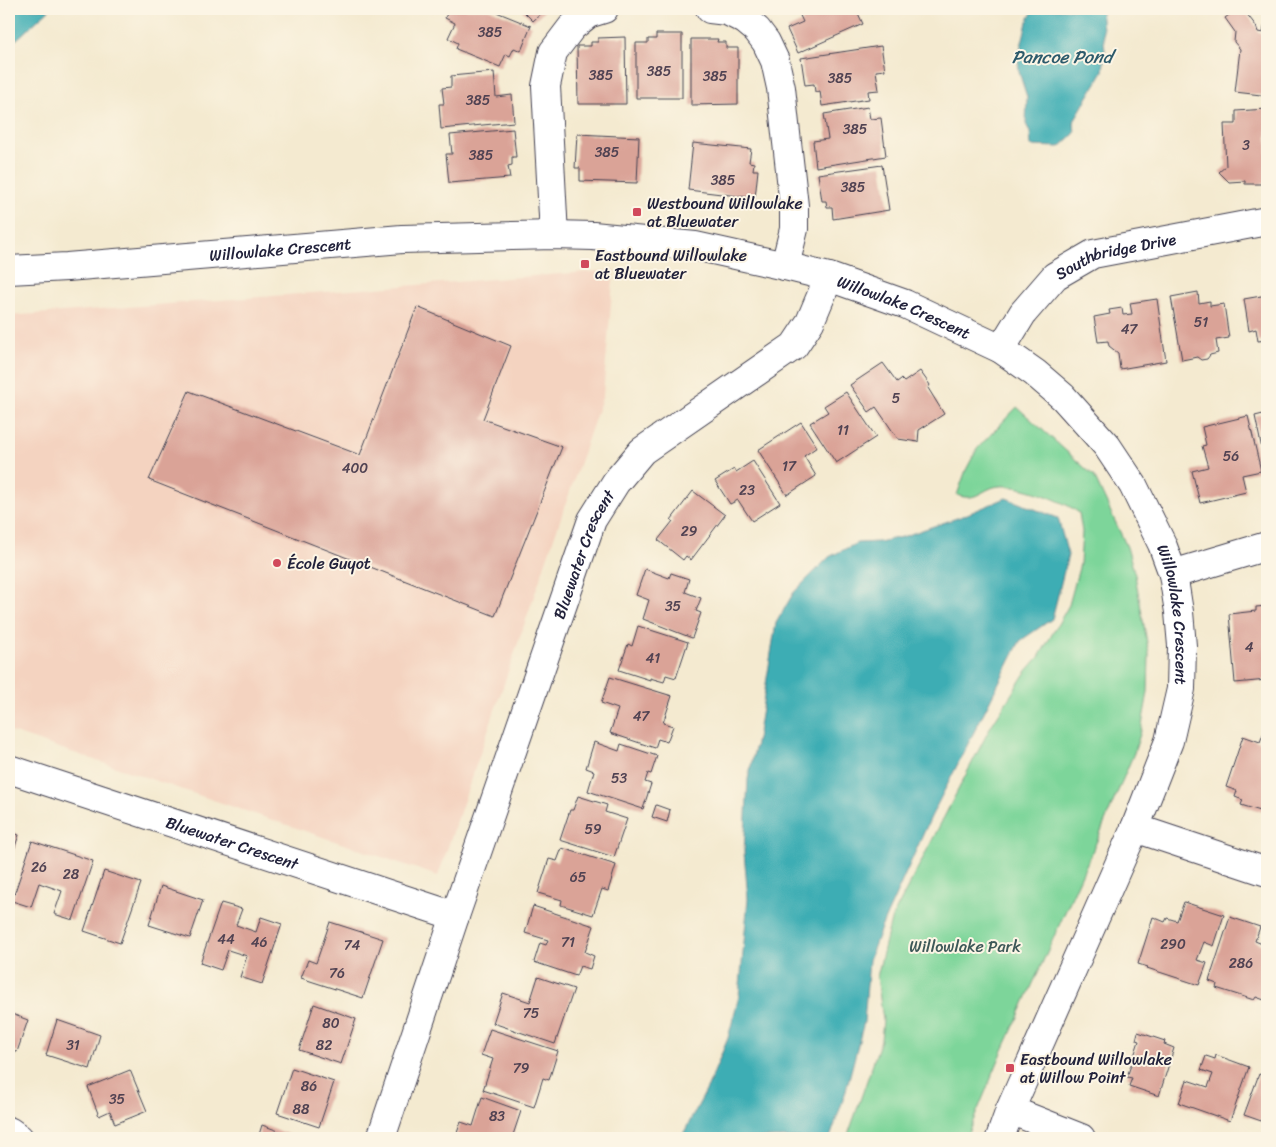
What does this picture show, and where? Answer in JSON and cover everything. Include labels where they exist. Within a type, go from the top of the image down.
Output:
[{"type":"street","points":[[554,235],[546,86],[553,52],[572,27],[588,14],[604,9]]},
{"type":"street","points":[[710,9],[727,11],[745,20],[766,42],[775,61],[781,88],[794,206],[794,229],[785,266]]},
{"type":"street","name":"Southbridge Drive","points":[[1001,349],[1023,313],[1055,276],[1094,254],[1267,222]]},
{"type":"street","name":"Willowlake Crescent","points":[[9,270],[402,239],[554,235],[593,236],[695,246],[829,277],[904,304],[1001,349],[1035,373],[1063,397],[1107,446],[1133,485],[1162,544],[1173,574],[1179,612],[1182,646],[1181,689],[1169,741],[1135,828],[1010,1110],[1000,1138]]},
{"type":"street","name":"Bluewater Crescent","points":[[381,1138],[455,916],[592,520],[616,482],[642,452],[794,346],[810,322],[829,277]]},
{"type":"street","points":[[1173,574],[1267,546]]},
{"type":"street","name":"Bluewater Crescent","points":[[9,769],[455,916]]},
{"type":"street","points":[[1135,828],[1267,872]]},
{"type":"street","points":[[1010,1110],[1081,1138]]},
{"type":"street","points":[[9,1131],[19,1138]]},
{"type":"shaded area","name":"École Guyot","points":[[614,270],[603,395],[438,876],[9,731],[9,316]]},
{"type":"green space","name":"Willowlake Park","points":[[1017,407],[1094,476],[1127,547],[1135,575],[1149,654],[1148,692],[1141,731],[1134,753],[1096,843],[1000,1057],[966,1138],[847,1138],[881,1040],[883,1020],[877,977],[891,920],[991,726],[1025,673],[1039,657],[1069,605],[1080,564],[1082,532],[1079,513],[1072,508],[1030,490],[1008,486],[994,487],[970,497],[957,495],[966,470],[977,449]]},
{"type":"water","points":[[9,9],[50,9],[9,44]]},
{"type":"water","name":"Pancoe Pond","points":[[1034,9],[1101,9],[1105,51],[1103,71],[1075,119],[1075,133],[1060,147],[1031,146],[1030,132],[1026,124],[1027,97],[1019,72],[1018,59],[1027,22]]},
{"type":"water","points":[[1006,498],[1058,518],[1068,555],[1052,619],[1020,641],[931,817],[881,928],[869,960],[864,1022],[845,1094],[830,1138],[681,1138],[708,1087],[728,1038],[739,996],[748,899],[744,852],[748,779],[757,739],[776,623],[794,592],[829,557],[857,543],[878,542],[902,537],[960,517]]},
{"type":"building","points":[[449,9],[489,9],[531,26],[521,51],[514,48],[510,56],[506,54],[500,67],[456,49],[458,43],[448,38],[455,23],[445,18]]},
{"type":"building","points":[[521,9],[546,9],[533,21]]},
{"type":"building","points":[[797,9],[856,9],[863,24],[798,53],[787,29],[803,22]]},
{"type":"building","points":[[1237,9],[1243,9],[1256,26],[1258,32],[1263,33],[1267,13],[1267,99],[1261,95],[1235,92],[1240,49],[1234,42],[1235,32],[1225,18]]},
{"type":"building","points":[[656,34],[682,34],[682,98],[636,98],[636,43],[648,43],[648,39],[656,39]]},
{"type":"building","points":[[625,37],[626,104],[578,104],[577,46],[591,46],[591,42],[598,42],[598,38]]},
{"type":"building","points":[[691,39],[718,39],[717,42],[726,42],[726,48],[738,48],[738,104],[691,105]]},
{"type":"building","points":[[881,46],[885,70],[876,71],[879,90],[868,91],[869,99],[822,106],[820,91],[815,92],[814,84],[805,85],[801,58]]},
{"type":"building","points":[[494,72],[496,97],[512,95],[514,122],[441,129],[439,104],[444,104],[442,88],[451,87],[451,76]]},
{"type":"building","points":[[868,107],[870,119],[881,118],[886,156],[816,167],[813,141],[828,139],[824,114]]},
{"type":"building","points":[[1267,109],[1267,184],[1245,184],[1245,181],[1229,182],[1219,172],[1226,166],[1224,124],[1236,124],[1236,111]]},
{"type":"building","points":[[513,129],[516,157],[512,157],[512,165],[508,166],[510,178],[449,183],[446,154],[452,154],[450,135]]},
{"type":"building","points":[[577,134],[639,137],[637,183],[580,181],[580,168],[575,168]]},
{"type":"building","points":[[693,143],[751,149],[749,162],[754,163],[753,170],[758,170],[755,198],[688,190]]},
{"type":"building","points":[[882,165],[889,210],[833,219],[832,207],[827,207],[826,201],[822,201],[818,174]]},
{"type":"building","points":[[1198,292],[1199,303],[1210,301],[1210,306],[1224,304],[1229,338],[1216,340],[1218,353],[1210,355],[1207,359],[1201,360],[1197,357],[1182,360],[1171,297]]},
{"type":"building","points":[[1267,295],[1267,340],[1258,341],[1256,329],[1249,331],[1244,299]]},
{"type":"building","points":[[1157,299],[1166,361],[1120,369],[1118,353],[1109,346],[1108,341],[1098,342],[1094,317],[1110,314],[1109,310],[1122,308],[1123,315],[1132,314],[1130,303]]},
{"type":"building","name":"École Guyot","points":[[417,307],[511,346],[483,419],[562,447],[495,616],[149,480],[189,391],[360,455]]},
{"type":"building","points":[[883,363],[897,382],[901,379],[904,382],[920,371],[930,385],[928,388],[944,414],[919,430],[918,442],[898,439],[876,407],[869,412],[850,385]]},
{"type":"building","points":[[846,392],[876,437],[836,463],[810,423],[828,412],[824,406]]},
{"type":"building","points":[[1267,413],[1267,468],[1266,468],[1255,416]]},
{"type":"building","points":[[1248,416],[1261,471],[1242,475],[1246,492],[1200,503],[1192,471],[1208,467],[1202,446],[1206,445],[1202,427]]},
{"type":"building","points":[[801,422],[817,447],[804,456],[816,476],[787,495],[758,450]]},
{"type":"building","points":[[753,461],[780,503],[752,521],[738,500],[730,504],[715,481],[734,469],[736,472]]},
{"type":"building","points":[[693,491],[725,515],[691,560],[686,556],[683,560],[658,540]]},
{"type":"building","points":[[645,569],[669,578],[671,573],[689,579],[685,592],[701,598],[696,611],[701,613],[692,638],[643,619],[649,600],[636,595]]},
{"type":"building","points":[[1267,606],[1267,680],[1235,683],[1229,614],[1256,611],[1256,607]]},
{"type":"building","points":[[638,626],[688,642],[676,678],[666,675],[664,682],[650,678],[650,680],[619,670],[628,644],[632,646]]},
{"type":"building","points":[[610,677],[672,696],[663,723],[673,726],[667,742],[658,739],[655,748],[610,733],[618,709],[601,703]]},
{"type":"building","points":[[1264,732],[1267,733],[1267,813],[1241,805],[1243,800],[1235,797],[1237,791],[1226,787],[1243,736],[1260,742]]},
{"type":"building","points":[[594,742],[619,751],[621,744],[657,756],[651,774],[648,773],[645,782],[651,784],[643,809],[588,791],[594,771],[586,768]]},
{"type":"building","points":[[578,796],[607,805],[605,812],[627,819],[614,857],[560,840],[570,810],[573,810]]},
{"type":"building","points":[[656,805],[670,810],[667,822],[652,817]]},
{"type":"building","points":[[9,831],[19,835],[9,864]]},
{"type":"building","points":[[32,841],[93,861],[73,920],[54,914],[62,891],[39,883],[31,907],[12,901]]},
{"type":"building","points":[[562,848],[616,865],[608,891],[602,889],[593,915],[561,905],[562,900],[538,893],[549,859],[557,861]]},
{"type":"building","points":[[104,871],[141,883],[120,943],[84,931]]},
{"type":"building","points":[[161,886],[203,900],[190,938],[149,925]]},
{"type":"building","points":[[1184,902],[1224,915],[1214,946],[1204,942],[1197,960],[1207,963],[1199,985],[1138,964],[1153,917],[1165,922],[1167,918],[1177,921]]},
{"type":"building","points":[[221,903],[242,909],[236,925],[256,932],[261,917],[282,924],[262,984],[240,977],[247,956],[228,950],[221,970],[200,963]]},
{"type":"building","points":[[533,906],[594,926],[585,952],[594,956],[590,969],[580,966],[576,976],[534,962],[540,943],[546,945],[548,940],[525,933]]},
{"type":"building","points":[[1230,917],[1260,927],[1255,941],[1267,946],[1267,1001],[1256,997],[1254,1000],[1216,988],[1217,984],[1209,981]]},
{"type":"building","points":[[330,922],[383,939],[363,998],[301,978],[308,960],[316,963]]},
{"type":"building","points":[[538,977],[574,989],[555,1044],[493,1023],[503,993],[530,1002]]},
{"type":"building","points":[[314,1004],[356,1019],[341,1064],[299,1050]]},
{"type":"building","points":[[9,1013],[28,1020],[17,1052],[9,1050]]},
{"type":"building","points":[[57,1020],[100,1035],[90,1069],[46,1055]]},
{"type":"building","points":[[490,1029],[558,1051],[549,1080],[543,1078],[534,1107],[483,1090],[493,1059],[481,1055]]},
{"type":"building","points":[[1138,1032],[1165,1041],[1164,1044],[1174,1048],[1159,1096],[1129,1086],[1132,1078],[1127,1077],[1139,1041],[1136,1040]]},
{"type":"building","points":[[1216,1055],[1249,1067],[1230,1121],[1179,1103],[1187,1080],[1208,1087],[1213,1074],[1201,1070],[1206,1056],[1215,1059]]},
{"type":"building","points":[[292,1068],[334,1082],[319,1127],[277,1113]]},
{"type":"building","points":[[130,1070],[147,1111],[115,1124],[110,1111],[99,1116],[88,1087]]},
{"type":"building","points":[[1259,1074],[1267,1077],[1267,1123],[1244,1115]]},
{"type":"building","points":[[482,1097],[521,1111],[512,1138],[455,1138],[461,1122],[473,1126]]},
{"type":"building","points":[[1267,1123],[1267,1134],[1264,1133]]},
{"type":"building","points":[[262,1125],[298,1138],[258,1138]]},
{"type":"place","name":"Westbound Willowlake at Bluewater","points":[[637,212]]},
{"type":"place","name":"Eastbound Willowlake at Bluewater","points":[[585,264]]},
{"type":"place","name":"École Guyot","points":[[277,563]]},
{"type":"place","name":"Eastbound Willowlake at Willow Point","points":[[1010,1068]]}]
